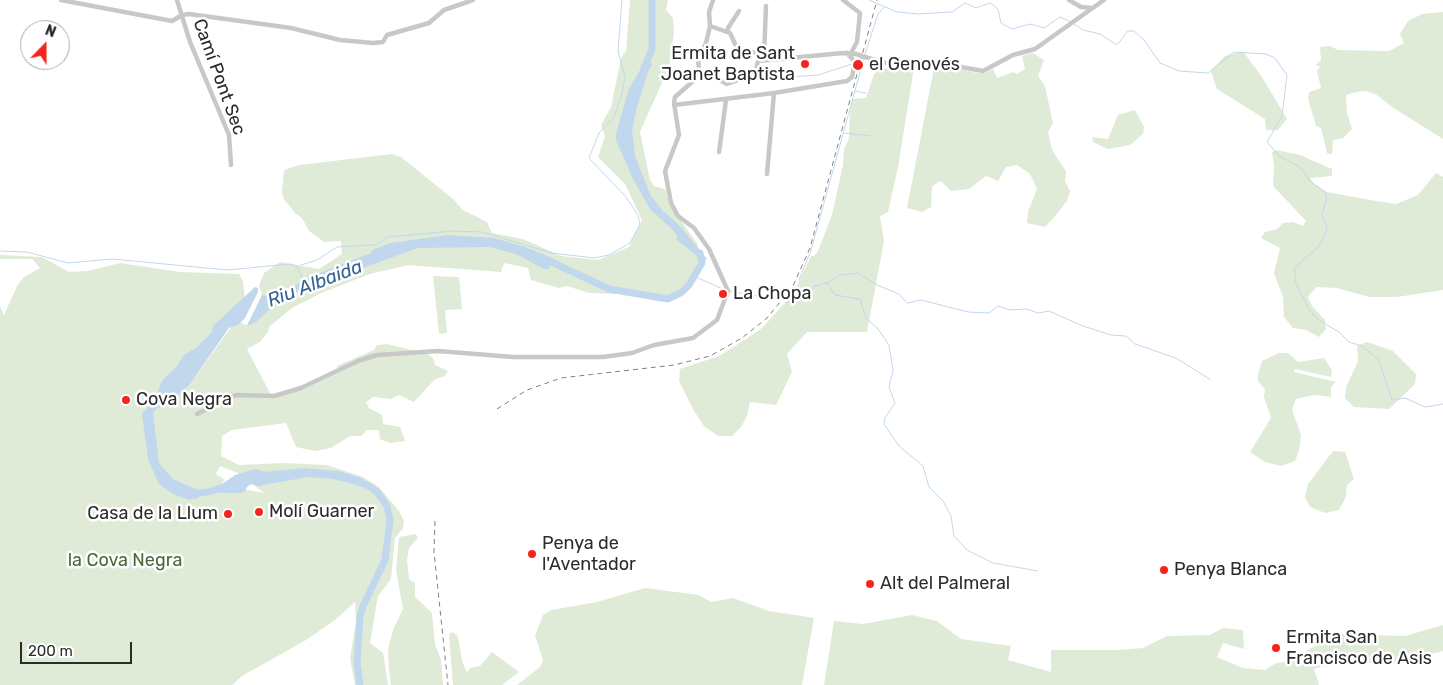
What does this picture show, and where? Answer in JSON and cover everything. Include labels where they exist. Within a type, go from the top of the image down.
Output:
[{"type":"street","points":[[61,0],[172,21],[182,15],[291,28],[340,40],[373,43],[383,42],[387,35],[429,23],[444,10],[473,0]]},
{"type":"street","name":"Camí Pont Sec","points":[[177,0],[190,42],[229,135],[231,165]]},
{"type":"street","points":[[197,414],[236,395],[274,396],[301,388],[358,361],[376,355],[438,352],[518,358],[545,356],[603,357],[632,353],[654,345],[682,341],[703,333],[719,317],[728,296],[728,288],[700,235],[678,216],[671,202],[665,171],[679,135],[674,105],[675,97],[692,82],[699,70],[697,61],[706,44],[710,26],[709,12],[713,0]]},
{"type":"street","points":[[674,105],[726,100],[850,80],[855,62],[852,54],[857,40],[860,13],[843,0]]},
{"type":"street","points":[[1069,0],[1081,7],[1092,8]]},
{"type":"street","points":[[710,26],[733,35],[736,48],[764,57],[852,54],[893,65],[911,61],[928,61],[983,71],[1013,55],[1035,49],[1080,19],[1104,0]]},
{"type":"street","points":[[764,57],[766,6]]},
{"type":"street","points":[[728,32],[728,28],[739,11]]},
{"type":"street","points":[[699,70],[718,81],[731,83],[755,74],[758,61],[764,57]]},
{"type":"street","points":[[767,174],[774,93]]},
{"type":"street","points":[[719,152],[726,100]]},
{"type":"green space","name":"la Cova Negra","points":[[630,0],[668,0],[666,10],[673,18],[674,33],[669,67],[640,132],[650,180],[654,186],[665,189],[670,205],[698,245],[698,268],[683,290],[667,296],[589,293],[567,286],[559,288],[531,280],[528,268],[504,263],[501,272],[408,265],[370,274],[321,293],[292,308],[270,326],[260,342],[247,349],[272,397],[304,389],[336,374],[337,366],[374,350],[377,345],[387,344],[428,354],[433,358],[435,365],[448,371],[445,376],[434,380],[414,402],[399,395],[391,399],[373,397],[366,402],[369,408],[382,415],[383,424],[400,427],[405,441],[390,443],[380,439],[379,430],[367,430],[361,436],[350,436],[331,448],[315,451],[296,447],[286,423],[232,430],[222,436],[221,456],[239,465],[283,463],[327,465],[363,477],[379,487],[399,511],[404,521],[403,528],[395,538],[391,579],[378,596],[370,643],[383,653],[388,685],[355,685],[350,658],[356,622],[355,602],[335,620],[306,640],[242,676],[232,685],[0,685],[0,306],[4,315],[18,284],[24,277],[40,268],[32,259],[0,259],[0,255],[42,257],[69,272],[88,271],[120,263],[180,272],[239,274],[243,281],[245,300],[190,384],[232,326],[238,325],[239,322],[247,325],[262,295],[259,285],[264,273],[280,262],[319,269],[342,254],[341,241],[324,242],[309,231],[302,218],[295,213],[284,199],[282,192],[284,170],[299,165],[392,154],[401,157],[453,199],[463,210],[487,222],[492,233],[523,239],[561,256],[598,260],[629,247],[642,220],[625,184],[598,157],[605,136],[601,125],[611,107],[621,58],[626,51]],"holes":[[[220,466],[238,473],[264,493],[226,486],[222,482],[225,480],[216,474]]]},
{"type":"green space","points":[[1443,12],[1443,139],[1392,107],[1377,95],[1366,91],[1356,92],[1346,95],[1347,113],[1352,129],[1343,138],[1333,140],[1332,154],[1327,153],[1321,128],[1316,126],[1308,99],[1309,92],[1321,88],[1317,71],[1320,67],[1316,65],[1321,60],[1320,47],[1330,46],[1338,50],[1389,51],[1404,43],[1400,34],[1408,21],[1422,14]]},
{"type":"green space","points":[[1240,52],[1245,54],[1262,77],[1287,119],[1278,130],[1266,130],[1265,119],[1217,89],[1211,71],[1225,56]]},
{"type":"green space","points":[[1033,53],[1044,60],[1038,76],[1045,86],[1053,123],[1048,132],[1052,150],[1066,171],[1065,181],[1070,191],[1067,201],[1056,215],[1045,227],[1027,223],[1028,212],[1037,189],[1030,174],[1017,165],[1006,167],[998,181],[986,176],[969,189],[951,191],[941,181],[932,186],[931,207],[922,212],[907,208],[935,63],[977,73],[984,73],[993,69],[997,78],[1013,72],[1017,74],[1025,69],[1022,56]]},
{"type":"green space","points":[[910,65],[914,68],[898,167],[888,212],[880,216],[884,241],[867,332],[807,332],[787,354],[792,372],[776,405],[750,402],[747,416],[741,427],[732,436],[718,436],[704,426],[694,411],[679,381],[680,369],[719,356],[746,339],[762,328],[793,294],[811,256],[814,256],[818,251],[832,215],[843,165],[844,149],[849,138],[850,109],[853,99],[866,98],[874,74],[879,69]]},
{"type":"green space","points":[[1135,110],[1144,127],[1143,134],[1130,145],[1108,149],[1093,142],[1092,137],[1108,139],[1118,115]]},
{"type":"green space","points":[[1277,150],[1300,155],[1332,169],[1332,176],[1310,178],[1314,184],[1327,192],[1376,201],[1396,204],[1418,195],[1436,173],[1443,177],[1443,290],[1397,297],[1369,297],[1337,288],[1316,287],[1308,297],[1312,306],[1325,320],[1326,329],[1319,337],[1306,330],[1293,328],[1284,317],[1283,297],[1274,273],[1280,248],[1261,238],[1265,232],[1277,229],[1283,223],[1293,222],[1303,226],[1306,221],[1273,186],[1274,165],[1272,152]]},
{"type":"green space","points":[[433,276],[459,277],[462,309],[445,310],[447,333],[439,334]]},
{"type":"green space","points":[[1367,342],[1393,351],[1416,374],[1415,384],[1389,409],[1354,407],[1345,398],[1346,387],[1358,361],[1357,346]]},
{"type":"green space","points":[[1279,353],[1288,353],[1298,362],[1324,358],[1332,370],[1331,377],[1295,369],[1294,372],[1336,382],[1331,387],[1331,397],[1314,395],[1296,399],[1292,410],[1301,435],[1299,451],[1295,461],[1281,466],[1265,462],[1250,452],[1271,418],[1264,397],[1265,389],[1258,381],[1258,374],[1262,361]]},
{"type":"green space","points":[[1333,451],[1345,452],[1354,479],[1347,485],[1346,497],[1339,510],[1325,513],[1310,507],[1305,497],[1308,484]]},
{"type":"green space","points":[[416,534],[418,538],[409,548],[407,560],[409,579],[415,583],[415,597],[432,613],[435,644],[441,660],[443,685],[391,685],[388,649],[393,630],[403,609],[396,570],[399,537]]},
{"type":"green space","points":[[645,588],[699,595],[711,602],[733,598],[769,611],[814,618],[802,685],[517,685],[540,667],[543,660],[535,635],[543,615],[552,610],[597,602]]},
{"type":"green space","points":[[912,615],[937,621],[961,639],[1011,646],[1008,660],[1051,672],[1051,650],[1143,648],[1167,636],[1210,635],[1223,628],[1243,630],[1244,649],[1223,643],[1217,657],[1243,668],[1265,670],[1276,663],[1294,661],[1309,649],[1343,634],[1405,636],[1443,625],[1443,651],[1393,663],[1368,663],[1357,657],[1314,669],[1319,685],[824,685],[834,621],[863,624]]},
{"type":"green space","points":[[452,632],[457,635],[462,661],[467,673],[470,668],[480,666],[492,652],[519,672],[502,685],[453,685],[449,634]]},
{"type":"water","points":[[645,61],[653,64],[649,69],[632,130],[635,156],[651,196],[662,210],[681,227],[707,259],[703,261],[677,240],[673,230],[650,209],[633,179],[616,140],[628,91]]},
{"type":"water","points":[[448,235],[494,238],[525,247],[545,255],[551,265],[548,269],[544,269],[516,254],[489,247],[418,248],[296,292],[271,308],[256,322],[247,326],[262,295],[275,297],[310,277],[391,243]]},
{"type":"water","points":[[255,287],[258,288],[258,292],[245,318],[238,325],[229,328],[190,384],[167,406],[157,408],[153,413],[159,463],[173,479],[200,491],[198,498],[189,500],[173,494],[159,484],[148,459],[142,414],[155,399],[162,381],[177,366],[184,355],[196,348],[212,332],[213,326]]},
{"type":"water","points":[[304,468],[339,471],[364,479],[361,486],[333,479],[308,477],[258,486],[251,484],[241,493],[220,493],[218,487],[235,475],[252,470],[258,469],[265,472]]},
{"type":"waterway","points":[[301,265],[317,260],[337,247],[375,245],[388,237],[452,231],[482,232],[552,253],[594,258],[609,255],[630,243],[640,224],[638,215],[626,197],[589,158],[599,133],[614,117],[622,94],[625,77],[618,51],[622,0]]},
{"type":"waterway","name":"Riu Albaida","points":[[644,68],[652,49],[652,0]]},
{"type":"waterway","points":[[869,0],[897,12],[918,14],[952,12],[965,3],[976,8],[990,3],[998,9],[1001,23],[1012,29],[1030,24],[1044,28],[1060,17],[1071,22]]},
{"type":"waterway","points":[[865,54],[878,14],[884,7]]},
{"type":"waterway","points":[[1074,24],[1083,30],[1100,34],[1117,45],[1128,31],[1134,31],[1144,40],[1160,63],[1179,71],[1208,73],[1234,52],[1266,54],[1275,58],[1287,75],[1282,116],[1267,142],[1279,156],[1300,167],[1311,182],[1324,191],[1327,197],[1322,214],[1327,227],[1325,235],[1317,248],[1294,268],[1296,283],[1309,310],[1320,321],[1339,332],[1349,342],[1362,346],[1379,360],[1392,400],[1405,398],[1425,407],[1443,404]]},
{"type":"waterway","points":[[799,280],[811,250],[864,58]]},
{"type":"waterway","points":[[772,78],[818,75],[852,64]]},
{"type":"waterway","points":[[855,91],[866,93]]},
{"type":"waterway","points":[[844,133],[871,136]]},
{"type":"waterway","points":[[0,251],[27,252],[68,263],[112,259],[228,270],[290,264],[297,266],[304,281]]},
{"type":"waterway","name":"Riu Albaida","points":[[541,257],[609,289],[668,299],[682,292],[689,285],[702,263],[700,253]]},
{"type":"waterway","points":[[786,302],[796,304],[815,286],[827,283],[840,275],[858,273],[877,285],[899,294],[907,303],[921,300],[968,312],[989,313],[998,306],[1010,310],[1026,309],[1038,313],[1049,311],[1083,326],[1111,335],[1126,336],[1135,344],[1176,358],[1211,380]]},
{"type":"waterway","points":[[694,276],[725,290]]},
{"type":"waterway","points":[[827,283],[835,295],[860,299],[866,318],[878,329],[889,345],[893,370],[889,387],[895,403],[885,418],[884,424],[899,446],[923,466],[929,487],[943,501],[951,516],[954,536],[967,550],[993,563],[1038,571]]},
{"type":"waterway","points":[[729,291],[777,299]]},
{"type":"waterway","name":"Riu Albaida","points":[[353,480],[369,486],[378,493],[387,506],[390,520],[385,560],[363,606],[360,617],[357,663],[360,685]]},
{"type":"waterway","name":"Riu Albaida","points":[[191,494],[208,492],[227,486]]},
{"type":"railway","points":[[497,409],[527,390],[561,378],[674,365],[710,356],[742,338],[767,318],[793,286],[810,248],[877,0]]},
{"type":"railway","points":[[435,521],[434,552],[448,685]]},
{"type":"place","name":"Ermita de Sant Joanet Baptista","points":[[805,64]]},
{"type":"place","name":"el Genovés","points":[[858,65]]},
{"type":"place","name":"La Chopa","points":[[723,294]]},
{"type":"place","name":"Cova Negra","points":[[126,400]]},
{"type":"place","name":"Molí Guarner","points":[[259,512]]},
{"type":"place","name":"Casa de la Llum","points":[[228,514]]},
{"type":"place","name":"Penya de l'Aventador","points":[[532,554]]},
{"type":"place","name":"Penya Blanca","points":[[1164,570]]},
{"type":"place","name":"Alt del Palmeral","points":[[870,584]]},
{"type":"place","name":"Ermita San Francisco de Asis","points":[[1276,648]]}]
